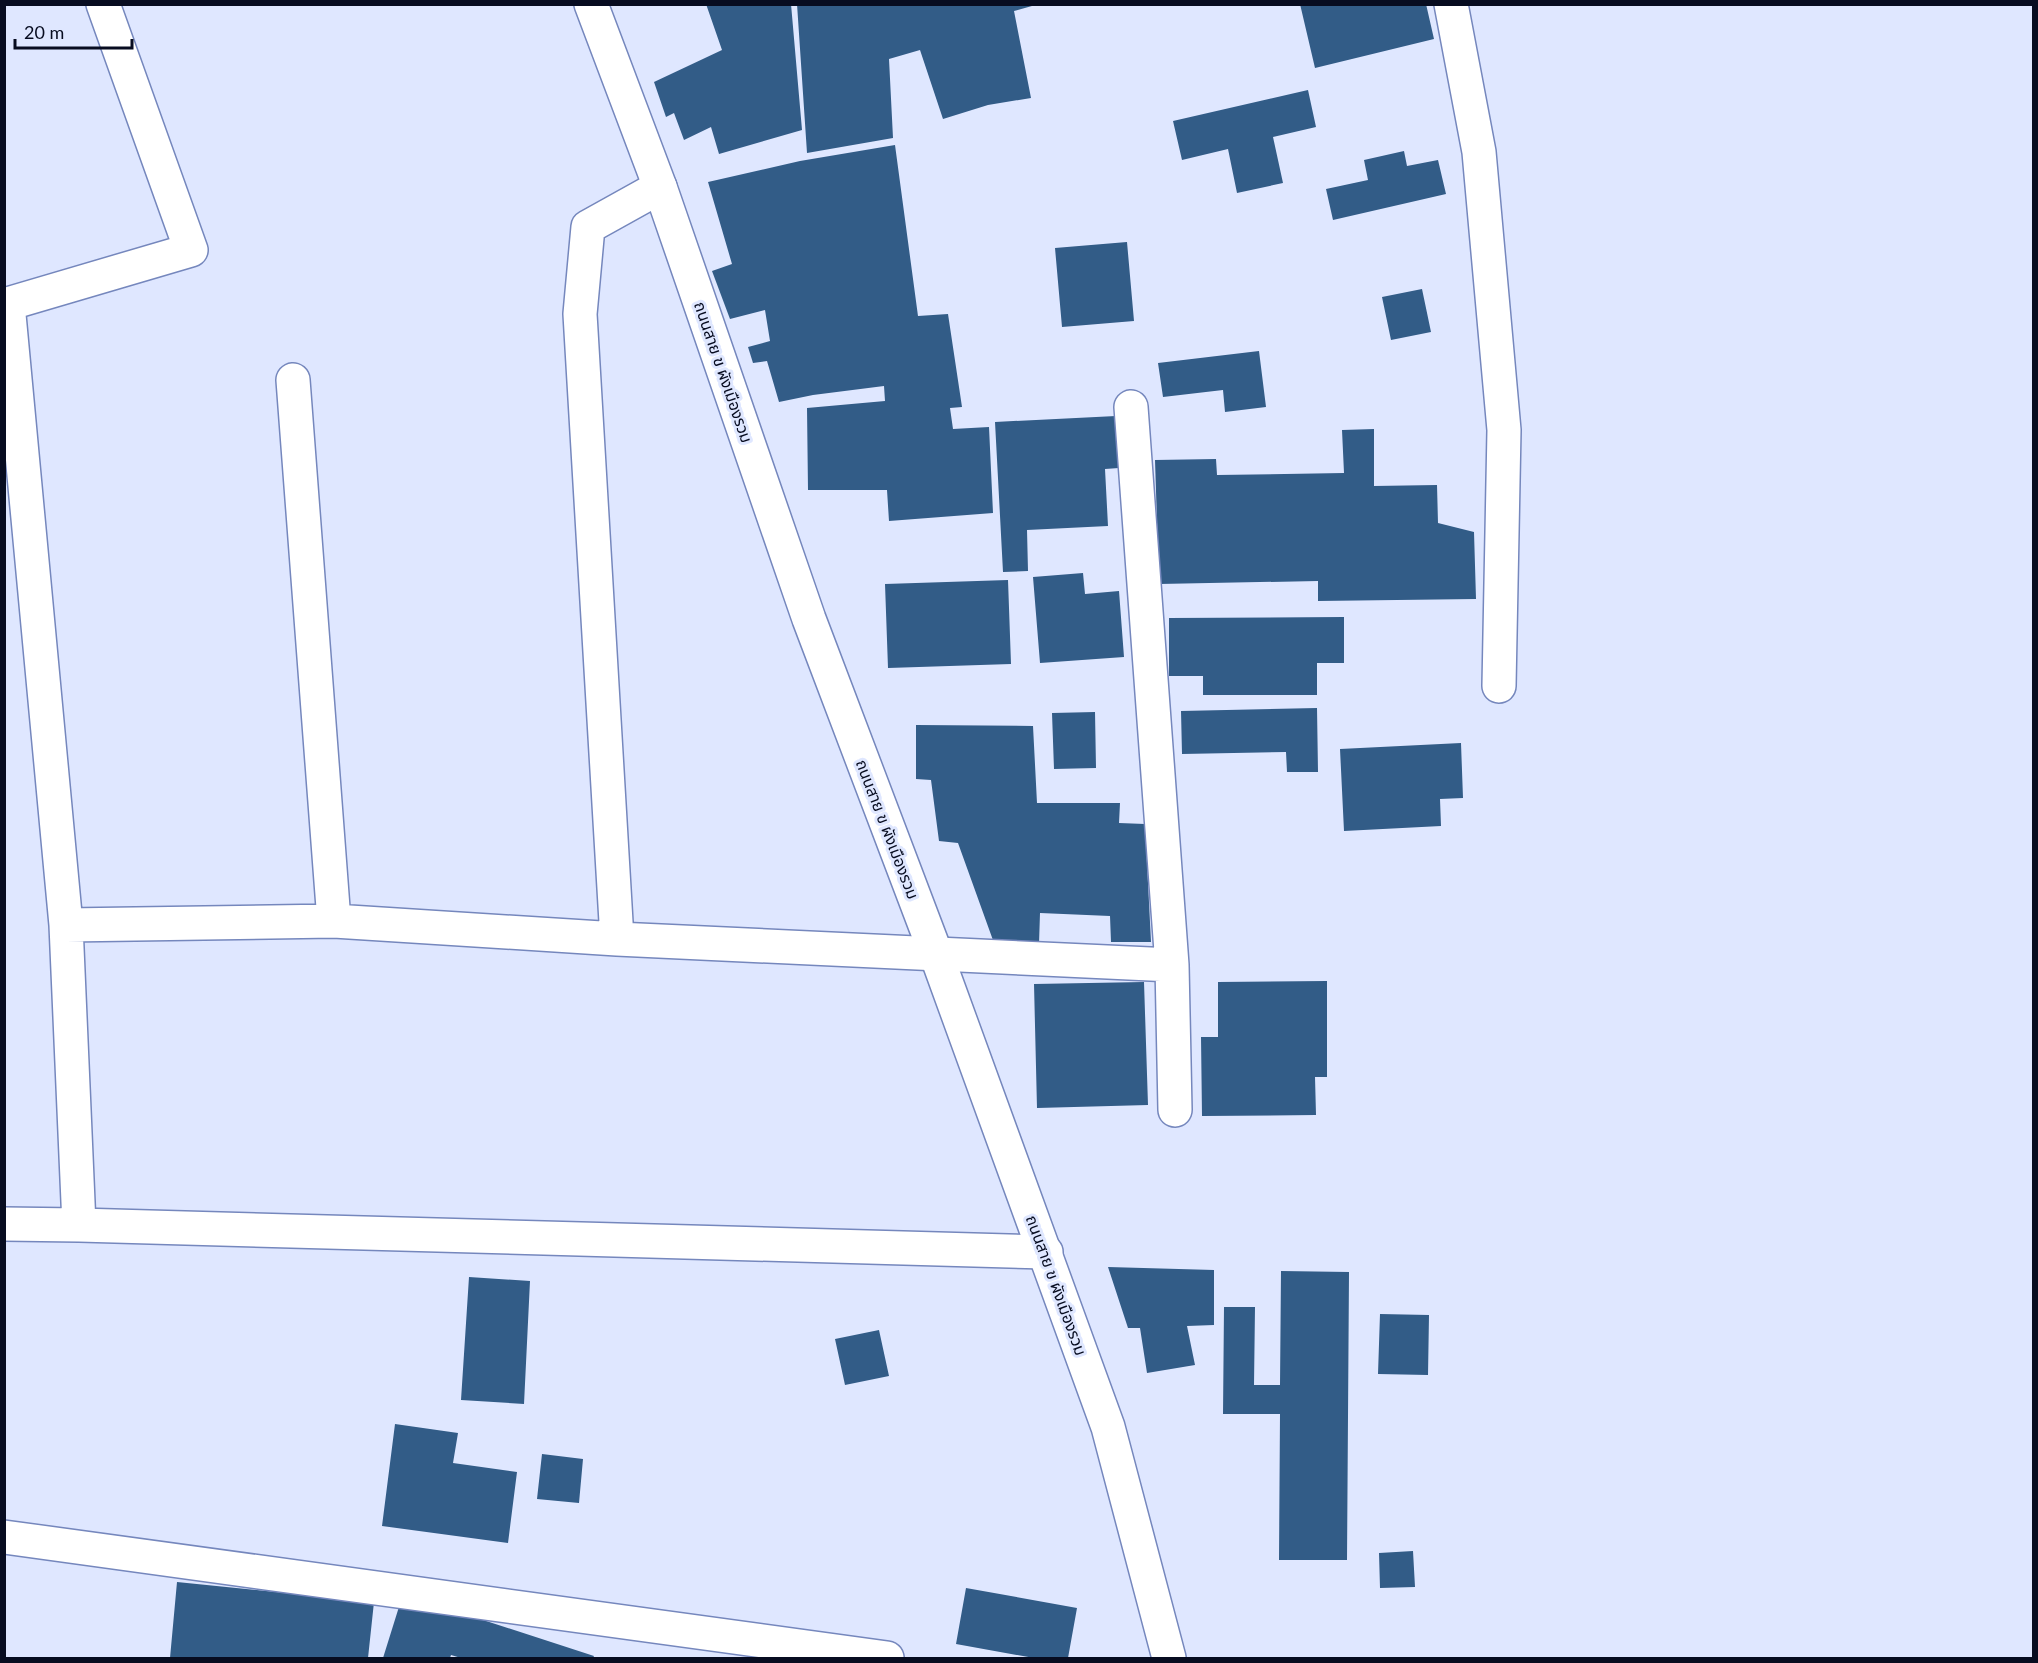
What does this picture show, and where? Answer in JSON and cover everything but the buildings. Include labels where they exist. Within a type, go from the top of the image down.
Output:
[{"type":"street","points":[[79,1225],[66,925],[6,305],[191,250],[103,4]]},
{"type":"street","name":"ถนนสาย ข ผังเมืองรวม","points":[[591,4],[660,188],[809,619],[936,954],[1108,1426],[1169,1659]]},
{"type":"street","points":[[1451,4],[1479,152],[1504,430],[1499,686]]},
{"type":"street","points":[[617,939],[580,314],[588,227],[660,188]]},
{"type":"street","points":[[293,380],[334,921]]},
{"type":"street","points":[[1131,407],[1172,965],[1175,1110]]},
{"type":"street","points":[[66,925],[334,921],[617,939],[1172,965]]},
{"type":"street","points":[[4,1224],[1046,1252]]},
{"type":"street","points":[[4,1537],[887,1659]]}]
